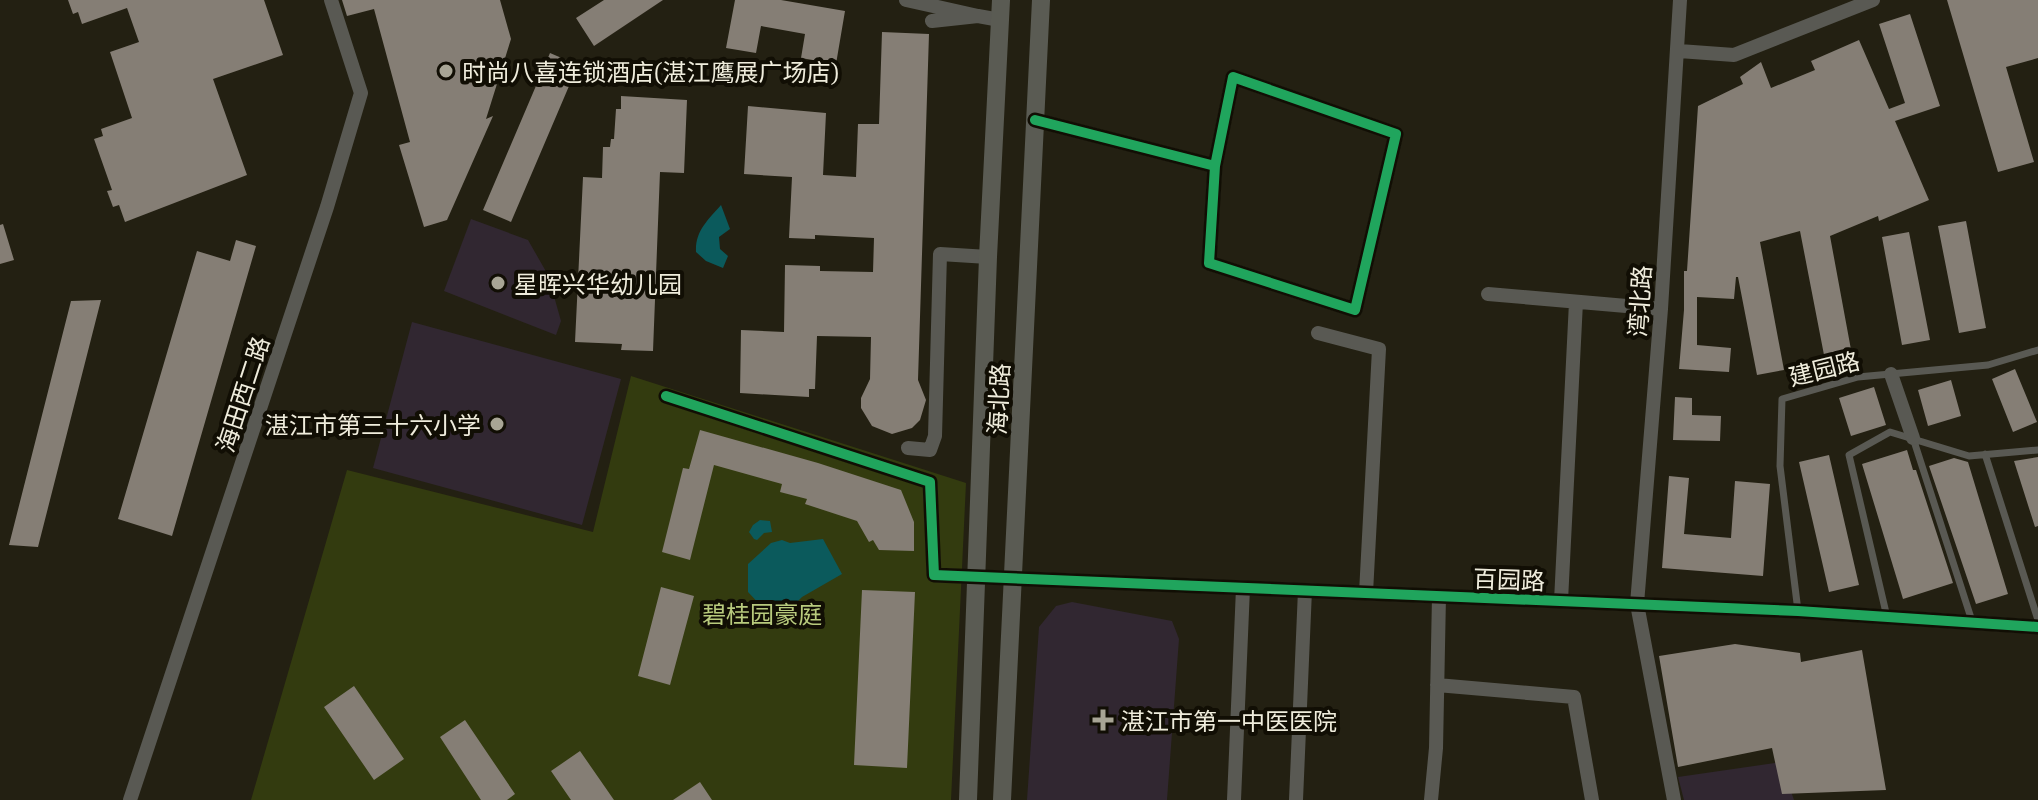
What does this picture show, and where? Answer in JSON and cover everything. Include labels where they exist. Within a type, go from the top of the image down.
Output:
[{"type":"street","name":"海田西二路","points":[[130,800],[322,222],[361,93],[331,0]]},
{"type":"street","points":[[906,0],[1000,20]]},
{"type":"street","name":"海北路","points":[[968,800],[1001,0]]},
{"type":"street","name":"海北路","points":[[1002,800],[1041,0]]},
{"type":"street","name":"湾北路","points":[[1674,800],[1637,604],[1661,309],[1680,0]]},
{"type":"street","points":[[1679,51],[1734,55],[1873,0]]},
{"type":"street","points":[[932,21],[978,16]]},
{"type":"street","points":[[1233,77],[1396,134],[1355,310],[1209,263],[1215,166],[1233,77]]},
{"type":"street","points":[[1035,120],[1215,166]]},
{"type":"street","points":[[908,448],[930,450],[935,436],[940,254],[988,257]]},
{"type":"street","points":[[1488,294],[1661,309]]},
{"type":"street","points":[[1561,601],[1576,302]]},
{"type":"street","points":[[1318,333],[1379,349],[1366,593]]},
{"type":"street","points":[[1891,374],[1913,438]]},
{"type":"street","name":"百园路","points":[[666,396],[930,482],[934,575],[1798,611],[2038,627]]},
{"type":"street","points":[[1234,800],[1243,588]]},
{"type":"street","points":[[1296,800],[1305,590]]},
{"type":"street","points":[[1431,800],[1439,596]]},
{"type":"street","points":[[1437,685],[1574,697],[1592,800]]},
{"type":"lane","name":"建园路","points":[[1798,611],[1780,466],[1782,399],[1858,377],[1988,365],[2038,350]]},
{"type":"lane","points":[[1887,617],[1849,455],[1890,432],[1969,456],[2038,450]]},
{"type":"lane","points":[[1913,438],[1972,621]]},
{"type":"lane","points":[[1985,454],[2038,620]]},
{"type":"shaded area","name":"星晖兴华幼儿园","points":[[471,219],[528,240],[548,275],[561,321],[556,335],[444,291]]},
{"type":"shaded area","name":"湛江市第三十六小学","points":[[412,322],[621,379],[582,525],[373,468]]},
{"type":"shaded area","name":"湛江市第一中医医院","points":[[1072,602],[1172,621],[1179,639],[1167,800],[1027,800],[1039,627],[1056,606]]},
{"type":"shaded area","points":[[1781,762],[1794,800],[1684,800],[1678,777]]},
{"type":"green space","name":"碧桂园豪庭","points":[[631,376],[966,483],[951,800],[251,800],[347,470],[593,532]]},
{"type":"water","points":[[721,205],[730,229],[719,237],[720,249],[728,256],[723,268],[706,261],[696,252],[700,232]]},
{"type":"water","points":[[760,520],[770,521],[772,532],[764,533],[757,540],[749,532]]},
{"type":"water","points":[[823,539],[842,574],[794,605],[780,610],[765,610],[748,592],[748,564],[771,543]]},
{"type":"building","points":[[68,0],[264,0],[283,55],[213,79],[247,175],[125,222],[119,205],[113,207],[107,191],[112,190],[94,139],[103,136],[101,129],[132,118],[110,52],[139,42],[127,8],[82,24],[78,12],[73,14]]},
{"type":"building","name":"时尚八喜连锁酒店(湛江鹰展广场店)","points":[[342,0],[500,0],[511,39],[486,119],[493,116],[447,220],[424,227],[399,145],[410,142],[374,9],[347,16]]},
{"type":"building","points":[[604,0],[663,0],[594,46],[576,18]]},
{"type":"building","points":[[735,0],[781,0],[845,11],[836,64],[801,58],[805,34],[761,26],[756,53],[726,48]]},
{"type":"building","points":[[1947,0],[2038,0],[2038,58],[2006,67],[2034,162],[1998,172]]},
{"type":"building","points":[[1910,14],[1940,106],[1895,121],[1929,200],[1879,221],[1878,216],[1830,236],[1852,355],[1825,360],[1800,231],[1760,242],[1784,370],[1757,375],[1738,277],[1734,299],[1697,297],[1697,345],[1731,348],[1729,372],[1679,369],[1698,106],[1743,84],[1740,77],[1761,62],[1771,88],[1815,70],[1811,61],[1859,40],[1889,109],[1905,103],[1879,24]]},
{"type":"building","points":[[882,32],[929,34],[918,380],[926,400],[920,420],[912,428],[892,434],[872,426],[861,408],[861,398],[870,379],[871,337],[817,336],[815,389],[809,389],[809,397],[740,393],[741,330],[784,332],[785,265],[820,266],[820,271],[873,272],[874,238],[815,235],[815,239],[789,238],[792,177],[744,174],[748,106],[826,113],[823,175],[856,177],[858,124],[879,124]]},
{"type":"building","points":[[550,53],[578,65],[511,222],[483,210]]},
{"type":"building","points":[[621,96],[687,100],[684,173],[660,172],[653,351],[621,350],[622,344],[575,342],[583,177],[602,178],[603,147],[610,147],[611,139],[614,139],[616,109],[621,109]]},
{"type":"building","points":[[1966,221],[1986,328],[1959,333],[1938,226]]},
{"type":"building","points":[[3,224],[14,260],[0,264],[0,225]]},
{"type":"building","points":[[1909,232],[1930,340],[1902,345],[1882,237]]},
{"type":"building","points":[[236,240],[256,246],[172,536],[118,519],[197,251],[230,261]]},
{"type":"building","points":[[101,300],[38,547],[9,545],[71,301]]},
{"type":"building","points":[[2015,369],[2037,422],[2013,432],[1992,379]]},
{"type":"building","points":[[1951,380],[1961,416],[1928,426],[1918,390]]},
{"type":"building","points":[[1874,387],[1886,425],[1851,436],[1839,398]]},
{"type":"building","points":[[1675,397],[1692,398],[1692,415],[1721,416],[1720,441],[1673,440]]},
{"type":"building","points":[[700,430],[901,490],[914,522],[914,551],[879,550],[873,540],[869,542],[857,521],[805,504],[807,499],[780,492],[782,484],[714,465],[690,560],[662,552],[683,468],[689,469]]},
{"type":"building","points":[[1907,450],[1953,583],[1903,599],[1862,464]]},
{"type":"building","points":[[1829,455],[1859,585],[1829,592],[1799,462]]},
{"type":"building","points":[[2038,457],[2038,526],[2035,527],[2014,461]]},
{"type":"building","points":[[1954,458],[1968,462],[2008,594],[1976,604],[1929,466]]},
{"type":"building","points":[[1669,476],[1689,478],[1684,534],[1731,538],[1735,481],[1770,484],[1763,576],[1662,568]]},
{"type":"building","points":[[661,587],[694,596],[670,685],[638,676]]},
{"type":"building","points":[[862,590],[915,592],[907,768],[854,765]]},
{"type":"building","points":[[1735,644],[1800,653],[1801,662],[1862,650],[1886,790],[1782,794],[1772,748],[1678,767],[1659,656]]},
{"type":"building","points":[[354,686],[404,759],[374,780],[324,707]]},
{"type":"building","points":[[465,720],[515,794],[507,800],[481,800],[440,737]]},
{"type":"building","points":[[580,751],[614,800],[571,800],[551,771]]},
{"type":"building","points":[[700,782],[712,800],[673,800]]},
{"type":"cycle path","points":[[1035,120],[1215,166],[1209,263],[1355,310],[1396,134],[1233,77],[1215,166]]},
{"type":"cycle path","points":[[666,396],[930,482],[934,575],[1798,611],[2038,627]]},
{"type":"place","name":"时尚八喜连锁酒店(湛江鹰展广场店)","points":[[446,71]]},
{"type":"place","name":"星晖兴华幼儿园","points":[[498,283]]},
{"type":"place","name":"湛江市第三十六小学","points":[[497,424]]},
{"type":"place","name":"湛江市第一中医医院","points":[[1103,720]]}]
